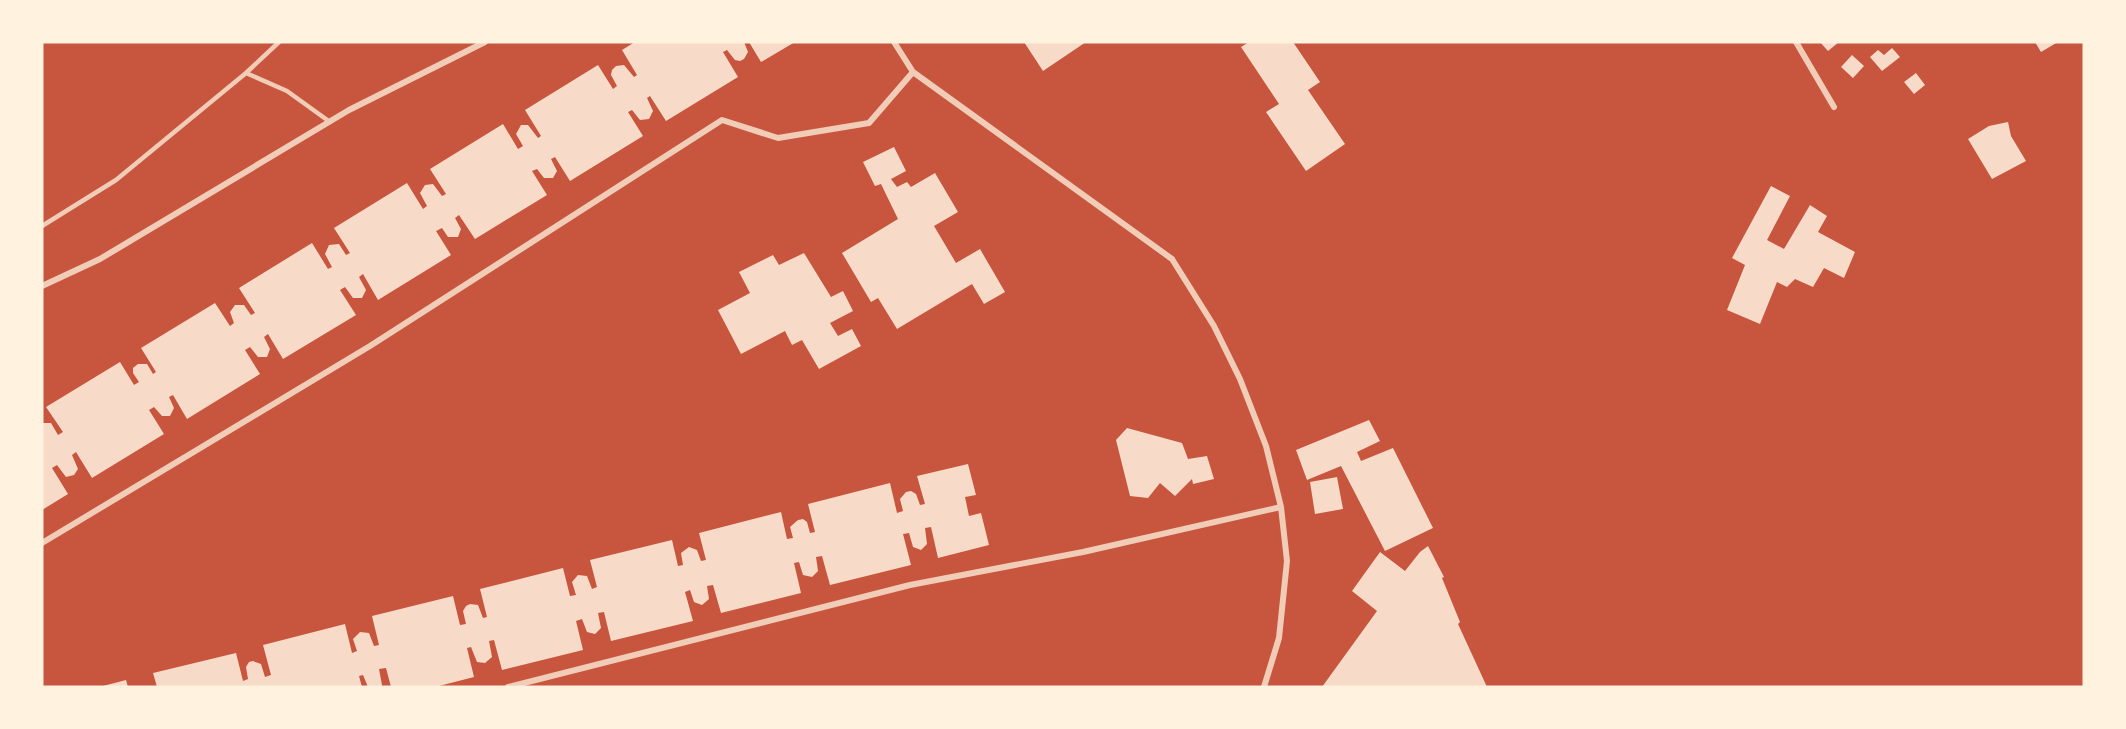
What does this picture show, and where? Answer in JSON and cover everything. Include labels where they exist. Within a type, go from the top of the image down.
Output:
[{"type":"street","points":[[42,286],[100,259],[360,105],[485,42]]},
{"type":"street","points":[[894,42],[913,72],[1172,259],[1214,327],[1240,379],[1266,446],[1281,507],[1287,561],[1280,638],[1264,687]]},
{"type":"street","points":[[1796,42],[1834,107]]},
{"type":"street","points":[[42,543],[370,346],[722,120],[778,138],[869,123],[913,72]]},
{"type":"street","points":[[508,687],[910,585],[1083,552],[1281,507]]},
{"type":"lane","points":[[42,226],[117,180],[246,73],[279,42]]},
{"type":"lane","points":[[246,73],[287,92],[330,122]]},
{"type":"building","points":[[635,42],[744,42],[748,52],[740,61],[735,60],[727,50],[723,52],[738,77],[666,121],[650,96],[647,98],[653,111],[649,119],[640,120],[632,110],[628,112],[643,136],[570,181],[555,157],[551,159],[557,171],[553,178],[544,178],[537,169],[532,171],[547,195],[475,239],[459,215],[455,218],[461,229],[458,237],[448,237],[442,228],[436,231],[451,255],[378,300],[363,274],[359,277],[366,290],[362,298],[353,298],[345,287],[340,290],[356,315],[283,359],[268,334],[264,337],[270,349],[267,357],[258,357],[250,347],[245,350],[260,374],[187,419],[173,395],[169,397],[174,408],[170,416],[162,416],[154,407],[149,410],[164,434],[92,478],[76,452],[72,455],[78,469],[74,475],[66,477],[57,465],[52,468],[68,494],[42,510],[42,423],[51,423],[58,435],[63,432],[46,407],[120,362],[134,385],[139,382],[133,373],[133,368],[138,364],[147,364],[153,374],[156,372],[141,348],[215,303],[230,326],[234,323],[230,312],[235,305],[244,305],[251,315],[255,313],[239,288],[312,243],[328,269],[332,267],[325,254],[329,245],[339,244],[346,255],[350,253],[334,228],[407,183],[423,209],[427,206],[420,193],[425,185],[433,184],[442,196],[446,194],[430,169],[503,124],[518,149],[523,146],[516,134],[521,125],[528,125],[538,138],[541,136],[525,110],[598,65],[613,89],[617,86],[611,75],[616,66],[624,65],[634,77],[637,75],[622,50]]},
{"type":"building","points":[[749,42],[795,42],[761,62]]},
{"type":"building","points":[[1024,42],[1086,42],[1043,71]]},
{"type":"building","points":[[1249,42],[1293,42],[1320,82],[1308,90],[1345,144],[1306,171],[1266,112],[1279,104],[1241,47]]},
{"type":"building","points":[[1820,42],[1839,42],[1828,51]]},
{"type":"building","points":[[2035,42],[2058,42],[2041,52]]},
{"type":"building","points":[[1892,48],[1900,57],[1882,71],[1870,57],[1878,50],[1884,55]]},
{"type":"building","points":[[1852,55],[1864,66],[1853,78],[1841,67]]},
{"type":"building","points":[[1916,73],[1925,85],[1914,94],[1904,82]]},
{"type":"building","points":[[2008,122],[2011,136],[2026,161],[1992,179],[1968,139],[1989,126]]},
{"type":"building","points":[[894,147],[906,171],[891,179],[897,187],[907,182],[911,187],[935,173],[958,212],[934,226],[956,263],[980,249],[1005,292],[984,304],[972,284],[897,329],[878,298],[871,302],[842,253],[898,219],[881,184],[875,186],[863,162]]},
{"type":"building","points":[[1771,186],[1790,196],[1767,240],[1784,249],[1810,205],[1827,216],[1818,232],[1855,252],[1844,278],[1824,268],[1813,287],[1795,279],[1787,287],[1777,282],[1760,324],[1727,310],[1745,265],[1732,258]]},
{"type":"building","points":[[804,253],[831,297],[843,291],[853,311],[830,323],[838,336],[852,329],[861,346],[819,369],[802,340],[792,345],[785,331],[741,354],[718,310],[750,293],[739,272],[773,255],[779,265]]},
{"type":"building","points":[[1369,420],[1380,441],[1357,452],[1361,461],[1393,448],[1433,528],[1385,551],[1341,466],[1307,480],[1296,450]]},
{"type":"building","points":[[1127,428],[1182,443],[1188,459],[1207,456],[1214,479],[1193,484],[1192,479],[1175,496],[1160,483],[1148,498],[1130,496],[1116,440]]},
{"type":"building","points":[[968,464],[976,495],[965,497],[969,516],[981,513],[989,545],[938,558],[931,527],[925,528],[927,544],[921,550],[913,547],[909,533],[903,534],[911,565],[830,585],[822,556],[816,557],[818,571],[812,577],[803,575],[799,562],[794,563],[801,593],[721,613],[713,585],[707,586],[709,599],[702,605],[694,602],[690,590],[685,592],[693,621],[611,641],[604,612],[598,613],[601,628],[595,634],[587,632],[582,619],[576,621],[583,650],[502,670],[494,640],[489,641],[492,657],[485,663],[477,662],[471,647],[467,648],[474,677],[435,687],[391,687],[386,668],[379,669],[381,687],[368,687],[363,675],[359,676],[362,687],[157,687],[153,673],[236,653],[243,681],[248,679],[246,667],[249,662],[253,661],[261,664],[265,677],[271,675],[263,645],[345,624],[352,653],[357,651],[353,639],[360,632],[369,633],[374,646],[379,645],[372,616],[453,596],[460,625],[466,624],[463,611],[470,604],[478,605],[483,618],[487,617],[480,589],[563,568],[570,596],[576,595],[572,582],[578,575],[587,576],[592,589],[597,587],[590,560],[672,540],[678,566],[683,565],[681,553],[689,547],[697,550],[701,561],[706,560],[699,533],[781,512],[787,539],[793,538],[790,527],[798,520],[803,519],[807,522],[810,533],[815,532],[808,504],[890,483],[897,513],[903,511],[900,499],[906,492],[911,491],[916,494],[920,505],[925,504],[917,476]]},
{"type":"building","points":[[1337,477],[1343,509],[1315,514],[1310,482]]},
{"type":"building","points":[[1428,546],[1444,577],[1442,578],[1460,622],[1458,624],[1487,687],[1322,687],[1377,611],[1352,591],[1380,552],[1405,571],[1420,552]]},
{"type":"building","points":[[126,680],[128,687],[103,687],[103,686]]}]
